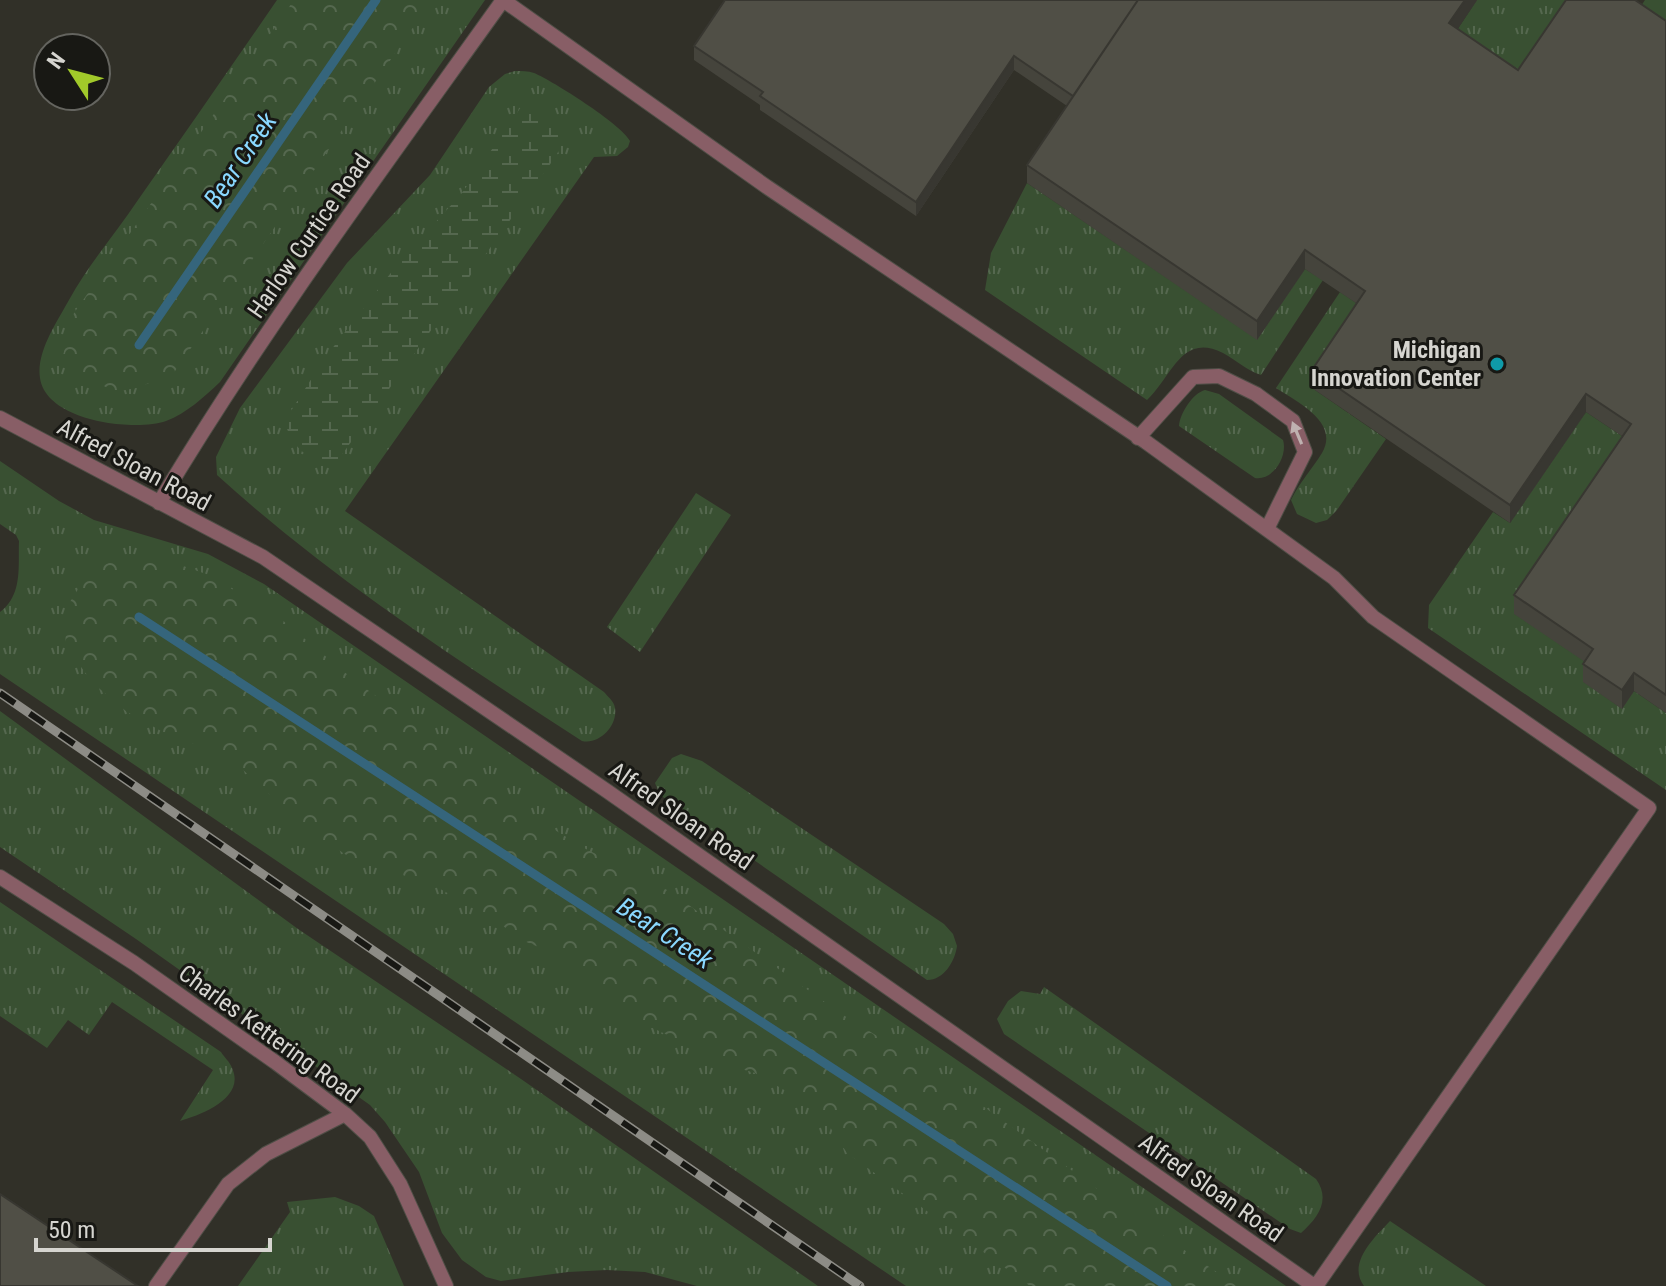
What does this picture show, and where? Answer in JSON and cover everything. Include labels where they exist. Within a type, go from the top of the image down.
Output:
[{"type":"lane","points":[[503,0],[742,169],[1138,438],[1334,578],[1373,617],[1393,632],[1649,808],[1315,1286]]},
{"type":"lane","name":"Harlow Curtice Road","points":[[159,503],[216,409],[503,0]]},
{"type":"lane","points":[[1138,438],[1193,377],[1219,376],[1256,394],[1293,421],[1305,452],[1267,529]]},
{"type":"lane","name":"Alfred Sloan Road","points":[[0,418],[276,565],[607,791],[1315,1286]]},
{"type":"lane","name":"Charles Kettering Road","points":[[0,877],[134,963],[345,1114],[370,1137],[388,1162],[446,1286]]},
{"type":"lane","points":[[156,1286],[228,1184],[266,1154],[345,1114]]},
{"type":"green space","points":[[277,0],[485,0],[220,382],[188,409],[166,421],[113,424],[74,413],[46,393],[40,378],[41,358],[48,338],[85,274]]},
{"type":"green space","points":[[294,0],[432,0],[173,374],[136,388],[115,392],[61,363],[74,313]]},
{"type":"green space","points":[[1477,0],[1579,0],[1518,89],[1449,42]]},
{"type":"green space","points":[[1645,0],[1666,0],[1666,38],[1635,15]]},
{"type":"green space","points":[[515,71],[534,73],[586,104],[624,134],[630,141],[628,147],[617,156],[594,157],[345,511],[604,692],[614,706],[614,721],[601,737],[588,741],[582,741],[394,616],[304,548],[217,475],[216,457],[240,408],[347,263],[430,175],[489,87],[505,74]]},
{"type":"green space","points":[[521,107],[548,117],[560,128],[562,136],[556,156],[336,463],[309,456],[293,441],[284,422],[324,359],[397,265],[462,193]]},
{"type":"green space","points":[[1027,183],[1257,339],[1305,269],[1323,280],[1261,375],[1223,353],[1197,348],[1179,360],[1147,400],[985,290],[991,253]]},
{"type":"green space","points":[[1340,292],[1365,309],[1312,388],[1386,439],[1337,510],[1327,520],[1316,523],[1297,514],[1291,500],[1322,453],[1326,442],[1325,432],[1314,414],[1276,388]]},
{"type":"green space","points":[[1205,390],[1219,394],[1283,440],[1281,460],[1268,476],[1255,478],[1179,426],[1188,404]]},
{"type":"green space","points":[[1586,412],[1631,442],[1593,668],[1584,682],[1621,708],[1634,691],[1666,713],[1666,790],[1428,628],[1429,605],[1493,512],[1510,523]]},
{"type":"green space","points":[[0,461],[59,501],[94,520],[208,554],[264,584],[1286,1286],[906,1286],[0,674],[0,612],[16,589],[19,541],[16,535],[0,524]]},
{"type":"green space","points":[[696,493],[731,515],[640,652],[607,627]]},
{"type":"green space","points":[[128,554],[169,561],[209,575],[281,619],[354,680],[545,824],[586,849],[669,891],[840,1013],[940,1075],[1237,1286],[1030,1286],[847,1153],[824,1118],[791,1094],[755,1073],[714,1061],[625,1015],[592,991],[565,958],[524,941],[489,916],[433,885],[351,858],[308,830],[241,768],[127,712],[94,684],[65,646],[68,605],[89,572]]},
{"type":"green space","points":[[0,711],[298,929],[521,1079],[818,1286],[697,1286],[645,1272],[607,1270],[501,1281],[486,1277],[462,1260],[442,1233],[419,1172],[370,1105],[0,847]]},
{"type":"green space","points":[[681,754],[702,761],[944,924],[953,934],[957,946],[948,969],[939,977],[927,980],[660,795],[655,783],[672,758]]},
{"type":"green space","points":[[0,902],[221,1052],[231,1066],[235,1079],[227,1096],[209,1110],[180,1121],[213,1070],[112,1002],[89,1035],[68,1020],[47,1048],[0,1016]]},
{"type":"green space","points":[[1044,987],[1316,1179],[1322,1201],[1313,1221],[1301,1233],[1290,1229],[1004,1034],[997,1019],[1008,1001],[1021,991],[1040,994]]},
{"type":"green space","points":[[335,1197],[359,1206],[374,1216],[404,1286],[238,1286],[290,1212],[287,1202]]},
{"type":"green space","points":[[1390,1221],[1486,1286],[1364,1286],[1359,1269],[1361,1260],[1370,1243]]},
{"type":"building","points":[[725,0],[1138,0],[1073,96],[1014,56],[916,202],[760,96],[763,92],[694,46]]},
{"type":"building","name":"Michigan Innovation Center","points":[[1138,0],[1465,0],[1449,23],[1518,70],[1566,0],[1635,0],[1666,21],[1666,695],[1634,673],[1622,690],[1583,664],[1593,649],[1514,595],[1631,424],[1586,394],[1510,505],[1312,370],[1365,291],[1305,250],[1257,321],[1027,165]]},
{"type":"building","points":[[0,1194],[138,1286],[0,1286]]},
{"type":"waterway","name":"Bear Creek","points":[[139,345],[376,0]]},
{"type":"waterway","name":"Bear Creek","points":[[139,617],[1167,1286]]},
{"type":"railway","points":[[0,693],[860,1286]]},
{"type":"place","name":"Michigan Innovation Center","points":[[1497,364]]}]
